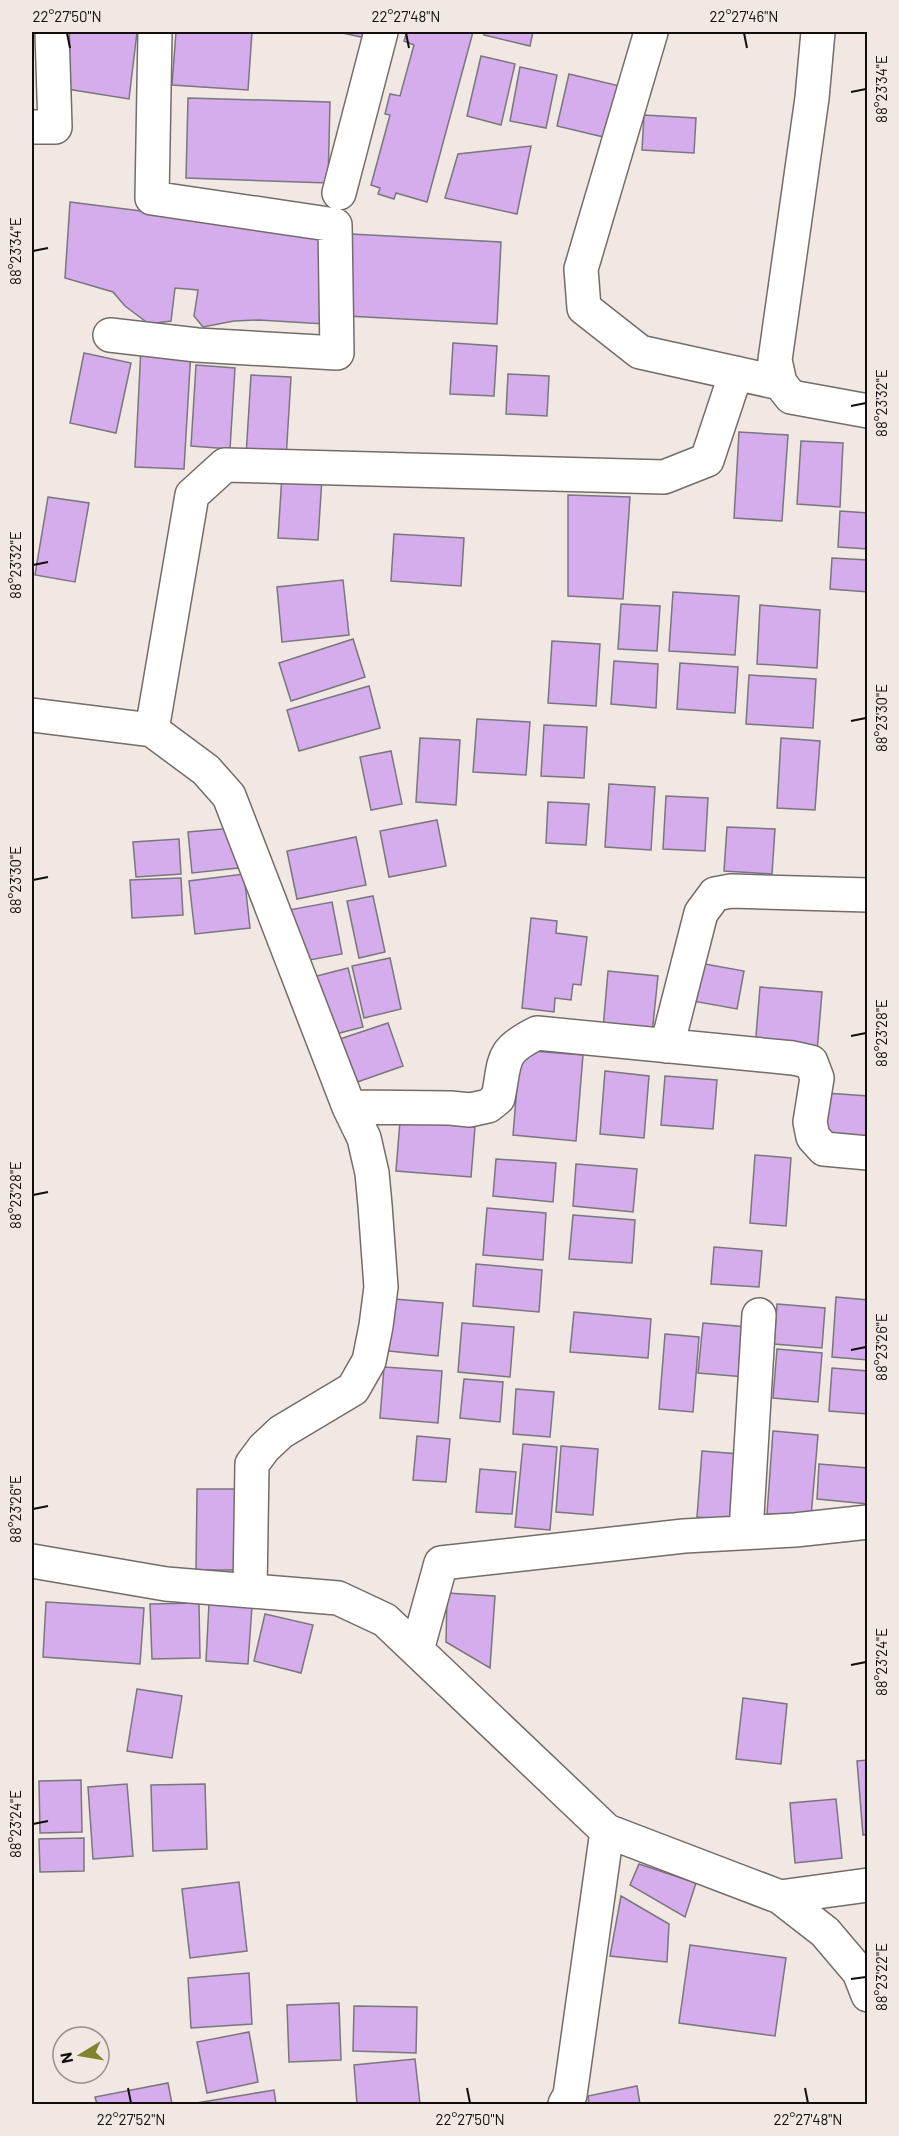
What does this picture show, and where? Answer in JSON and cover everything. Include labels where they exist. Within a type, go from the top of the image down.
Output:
[{"type":"street","points":[[32,127],[55,127],[52,32]]},
{"type":"street","points":[[110,335],[197,345],[337,353],[336,225],[152,198],[155,32]]},
{"type":"street","points":[[339,193],[381,32]]},
{"type":"street","points":[[651,32],[581,269],[584,308],[640,352],[780,383]]},
{"type":"street","points":[[818,32],[812,98],[776,360],[780,383],[791,397],[867,411]]},
{"type":"street","points":[[152,730],[192,495],[225,465],[664,477],[707,460],[736,373]]},
{"type":"street","points":[[32,715],[152,730],[206,770],[229,796],[349,1107],[364,1138],[372,1173],[381,1287],[369,1360],[353,1389],[281,1432],[264,1448],[252,1464],[250,1591]]},
{"type":"street","points":[[668,1046],[701,913],[715,894],[731,891],[867,895]]},
{"type":"street","points":[[349,1107],[470,1110],[488,1106],[498,1098],[507,1053],[518,1043],[537,1033],[794,1058],[811,1062],[817,1078],[810,1122],[813,1137],[824,1149],[867,1153]]},
{"type":"street","points":[[746,1532],[759,1315]]},
{"type":"street","points":[[417,1650],[441,1563],[684,1536],[867,1522]]},
{"type":"street","points":[[32,1561],[166,1584],[338,1598],[385,1620],[608,1831],[780,1897],[825,1932],[859,1972],[867,1995]]},
{"type":"street","points":[[565,2104],[570,2096],[608,1831]]},
{"type":"street","points":[[780,1897],[867,1885]]},
{"type":"building","points":[[65,32],[137,32],[129,99],[61,88]]},
{"type":"building","points":[[176,32],[252,32],[248,90],[172,85]]},
{"type":"building","points":[[338,32],[377,32],[375,40]]},
{"type":"building","points":[[407,32],[473,32],[427,202],[396,193],[394,199],[378,194],[380,188],[371,185],[390,115],[385,114],[390,94],[400,96],[414,45],[404,41]]},
{"type":"building","points":[[485,32],[533,32],[530,46],[484,35]]},
{"type":"building","points":[[481,56],[515,64],[501,125],[467,116]]},
{"type":"building","points":[[520,67],[557,75],[546,128],[510,121]]},
{"type":"building","points":[[569,74],[624,87],[612,139],[557,126]]},
{"type":"building","points":[[188,98],[330,102],[328,183],[186,178]]},
{"type":"building","points":[[644,115],[696,118],[694,153],[642,150]]},
{"type":"building","points":[[531,146],[517,214],[445,198],[458,154]]},
{"type":"building","points":[[70,202],[324,234],[325,324],[259,320],[234,321],[203,327],[194,316],[198,290],[175,288],[171,321],[149,324],[125,306],[113,292],[65,278]]},
{"type":"building","points":[[351,234],[501,242],[497,324],[347,316]]},
{"type":"building","points":[[453,343],[497,346],[494,396],[450,394]]},
{"type":"building","points":[[141,347],[191,350],[184,469],[135,467]]},
{"type":"building","points":[[84,353],[131,363],[116,433],[70,423]]},
{"type":"building","points":[[196,365],[235,368],[230,449],[191,446]]},
{"type":"building","points":[[508,374],[549,376],[547,416],[506,414]]},
{"type":"building","points":[[251,375],[291,377],[286,459],[246,456]]},
{"type":"building","points":[[739,432],[788,435],[782,521],[734,518]]},
{"type":"building","points":[[801,441],[843,443],[840,507],[797,504]]},
{"type":"building","points":[[282,475],[322,478],[318,540],[278,538]]},
{"type":"building","points":[[568,495],[630,497],[623,599],[568,596]]},
{"type":"building","points":[[48,497],[89,503],[75,582],[35,575]]},
{"type":"building","points":[[840,511],[868,513],[868,549],[838,547]]},
{"type":"building","points":[[394,534],[464,538],[461,586],[391,581]]},
{"type":"building","points":[[832,558],[868,560],[868,592],[830,589]]},
{"type":"building","points":[[343,580],[349,635],[282,642],[277,587]]},
{"type":"building","points":[[673,592],[739,596],[735,655],[669,651]]},
{"type":"building","points":[[621,604],[660,606],[657,651],[618,649]]},
{"type":"building","points":[[760,605],[820,610],[817,668],[757,664]]},
{"type":"building","points":[[353,639],[365,677],[291,701],[279,663]]},
{"type":"building","points":[[552,641],[600,644],[596,706],[548,703]]},
{"type":"building","points":[[614,661],[658,664],[656,708],[611,704]]},
{"type":"building","points":[[680,663],[738,667],[735,713],[677,709]]},
{"type":"building","points":[[749,675],[816,679],[813,728],[746,724]]},
{"type":"building","points":[[369,686],[380,728],[299,751],[287,710]]},
{"type":"building","points":[[477,719],[530,722],[526,775],[473,772]]},
{"type":"building","points":[[544,725],[587,727],[584,778],[541,776]]},
{"type":"building","points":[[420,738],[460,740],[456,805],[416,802]]},
{"type":"building","points":[[781,738],[820,741],[815,810],[777,808]]},
{"type":"building","points":[[391,751],[402,804],[371,810],[360,757]]},
{"type":"building","points":[[609,784],[655,787],[651,850],[605,847]]},
{"type":"building","points":[[666,796],[708,798],[705,851],[663,849]]},
{"type":"building","points":[[548,802],[589,804],[586,845],[546,843]]},
{"type":"building","points":[[437,820],[446,866],[389,877],[380,831]]},
{"type":"building","points":[[727,827],[775,829],[772,874],[724,871]]},
{"type":"building","points":[[234,828],[238,868],[192,873],[188,832]]},
{"type":"building","points":[[356,837],[366,885],[297,899],[287,851]]},
{"type":"building","points":[[179,839],[181,874],[136,877],[133,842]]},
{"type":"building","points":[[244,874],[250,928],[195,934],[189,881]]},
{"type":"building","points":[[181,878],[183,915],[132,918],[130,880]]},
{"type":"building","points":[[373,896],[385,952],[359,958],[347,901]]},
{"type":"building","points":[[332,902],[342,954],[299,962],[289,910]]},
{"type":"building","points":[[531,918],[557,921],[556,933],[587,937],[581,985],[573,984],[571,1000],[555,998],[554,1012],[522,1008]]},
{"type":"building","points":[[390,958],[401,1009],[364,1018],[352,966]]},
{"type":"building","points":[[694,962],[744,971],[737,1009],[687,1000]]},
{"type":"building","points":[[348,968],[363,1027],[324,1037],[309,978]]},
{"type":"building","points":[[608,971],[658,976],[652,1034],[603,1029]]},
{"type":"building","points":[[760,987],[822,992],[817,1052],[755,1048]]},
{"type":"building","points":[[388,1023],[403,1066],[343,1087],[328,1043]]},
{"type":"building","points":[[520,1050],[583,1055],[576,1141],[513,1135]]},
{"type":"building","points":[[605,1071],[649,1076],[644,1138],[600,1134]]},
{"type":"building","points":[[665,1076],[717,1080],[713,1129],[661,1125]]},
{"type":"building","points":[[826,1093],[868,1096],[868,1145],[822,1142]]},
{"type":"building","points":[[400,1121],[475,1127],[471,1177],[396,1171]]},
{"type":"building","points":[[755,1155],[791,1158],[786,1226],[750,1223]]},
{"type":"building","points":[[496,1159],[556,1163],[553,1202],[493,1196]]},
{"type":"building","points":[[576,1164],[637,1169],[633,1212],[573,1206]]},
{"type":"building","points":[[487,1208],[546,1213],[543,1260],[483,1255]]},
{"type":"building","points":[[573,1215],[635,1220],[632,1263],[569,1259]]},
{"type":"building","points":[[714,1247],[762,1251],[759,1287],[711,1284]]},
{"type":"building","points":[[476,1264],[542,1270],[539,1312],[473,1306]]},
{"type":"building","points":[[836,1297],[868,1300],[868,1360],[832,1357]]},
{"type":"building","points":[[394,1299],[443,1303],[438,1356],[389,1351]]},
{"type":"building","points":[[777,1304],[825,1308],[822,1348],[774,1344]]},
{"type":"building","points":[[574,1312],[651,1319],[648,1358],[570,1352]]},
{"type":"building","points":[[462,1323],[514,1327],[510,1377],[458,1372]]},
{"type":"building","points":[[703,1323],[748,1327],[745,1377],[698,1373]]},
{"type":"building","points":[[665,1334],[699,1337],[693,1412],[659,1409]]},
{"type":"building","points":[[777,1349],[822,1353],[818,1402],[773,1398]]},
{"type":"building","points":[[384,1367],[442,1371],[438,1423],[380,1418]]},
{"type":"building","points":[[832,1368],[868,1371],[868,1414],[829,1411]]},
{"type":"building","points":[[464,1379],[503,1382],[500,1422],[460,1418]]},
{"type":"building","points":[[516,1389],[554,1392],[550,1437],[513,1434]]},
{"type":"building","points":[[773,1431],[818,1435],[811,1517],[767,1514]]},
{"type":"building","points":[[417,1436],[450,1439],[446,1482],[413,1480]]},
{"type":"building","points":[[523,1444],[557,1447],[550,1530],[515,1527]]},
{"type":"building","points":[[561,1446],[598,1449],[593,1515],[556,1512]]},
{"type":"building","points":[[702,1451],[740,1454],[735,1520],[697,1517]]},
{"type":"building","points":[[819,1464],[868,1468],[868,1504],[817,1499]]},
{"type":"building","points":[[480,1469],[516,1472],[512,1514],[476,1512]]},
{"type":"building","points":[[197,1489],[239,1489],[238,1570],[196,1570]]},
{"type":"building","points":[[447,1593],[495,1596],[490,1668],[446,1642]]},
{"type":"building","points":[[46,1602],[144,1608],[140,1664],[43,1657]]},
{"type":"building","points":[[199,1603],[200,1658],[152,1659],[150,1604]]},
{"type":"building","points":[[209,1603],[252,1606],[248,1664],[206,1661]]},
{"type":"building","points":[[265,1614],[313,1625],[301,1673],[254,1661]]},
{"type":"building","points":[[137,1689],[182,1696],[172,1758],[127,1751]]},
{"type":"building","points":[[743,1698],[787,1704],[781,1764],[736,1759]]},
{"type":"building","points":[[868,1760],[868,1834],[863,1835],[857,1761]]},
{"type":"building","points":[[81,1780],[82,1832],[40,1833],[39,1781]]},
{"type":"building","points":[[127,1784],[133,1856],[93,1859],[88,1787]]},
{"type":"building","points":[[205,1784],[207,1849],[153,1851],[151,1785]]},
{"type":"building","points":[[836,1799],[842,1858],[795,1863],[790,1803]]},
{"type":"building","points":[[84,1838],[84,1871],[40,1872],[39,1839]]},
{"type":"building","points":[[639,1864],[696,1883],[685,1917],[630,1885]]},
{"type":"building","points":[[239,1882],[247,1951],[190,1958],[182,1889]]},
{"type":"building","points":[[621,1896],[669,1924],[667,1962],[610,1956]]},
{"type":"building","points":[[690,1945],[786,1958],[775,2036],[679,2023]]},
{"type":"building","points":[[249,1973],[252,2024],[191,2028],[188,1978]]},
{"type":"building","points":[[339,2003],[341,2060],[289,2062],[287,2005]]},
{"type":"building","points":[[354,2006],[417,2007],[416,2053],[353,2051]]},
{"type":"building","points":[[249,2032],[258,2082],[207,2093],[197,2042]]},
{"type":"building","points":[[415,2059],[420,2104],[357,2104],[354,2065]]},
{"type":"building","points":[[168,2083],[172,2104],[97,2104],[95,2097]]},
{"type":"building","points":[[637,2086],[640,2104],[589,2104],[588,2096]]},
{"type":"building","points":[[274,2090],[276,2104],[197,2104],[197,2103]]}]
